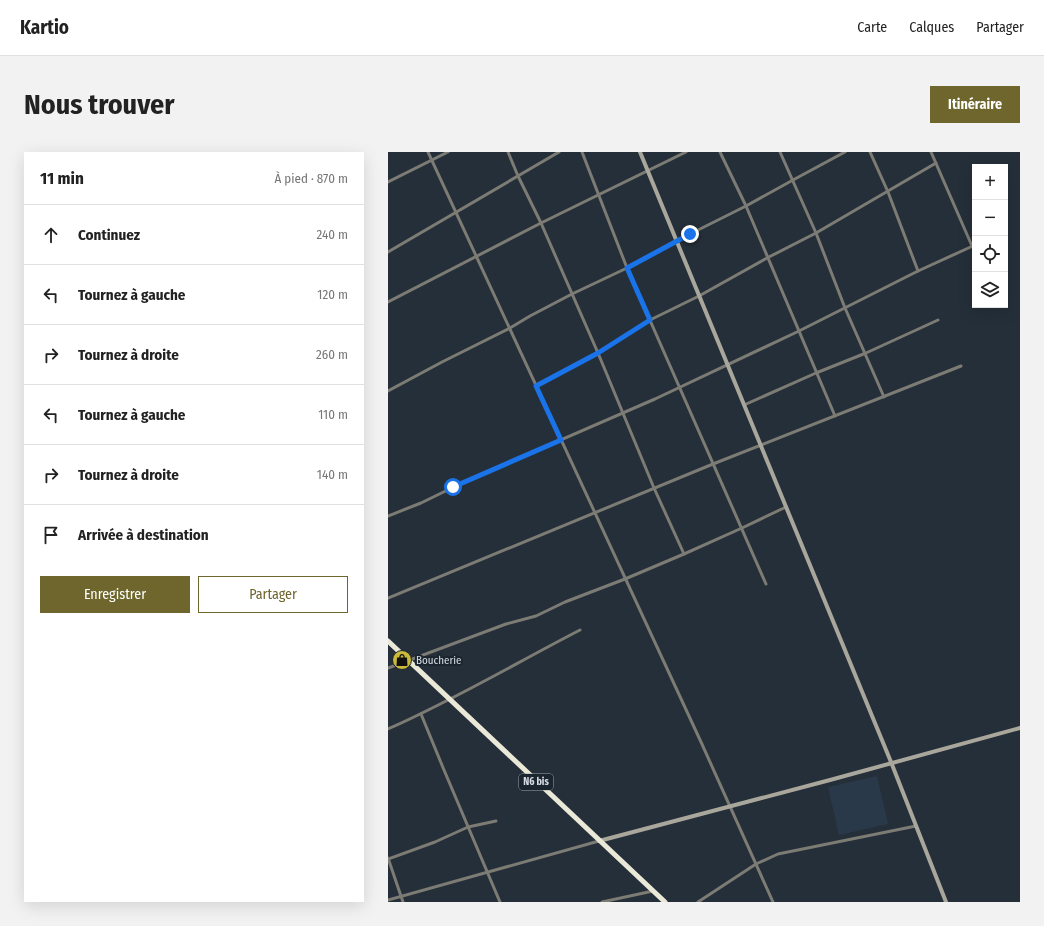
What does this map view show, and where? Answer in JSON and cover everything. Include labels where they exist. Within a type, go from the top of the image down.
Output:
[{"type":"highway","name":"N6 bis","points":[[388,641],[665,902]]},
{"type":"street","points":[[428,152],[731,806],[773,902]]},
{"type":"street","points":[[388,182],[448,152]]},
{"type":"street","points":[[508,152],[598,353],[654,488],[684,554]]},
{"type":"street","points":[[388,252],[559,152]]},
{"type":"street","points":[[582,152],[627,268],[766,584]]},
{"type":"street","points":[[640,152],[891,762],[946,902]]},
{"type":"street","points":[[388,302],[404,292],[541,223],[686,152]]},
{"type":"street","points":[[720,152],[746,206],[835,416]]},
{"type":"street","points":[[780,152],[816,233],[845,308],[884,397]]},
{"type":"street","points":[[388,391],[572,294],[627,268],[676,241],[746,206],[845,152]]},
{"type":"street","points":[[870,152],[888,192],[918,271]]},
{"type":"street","points":[[931,152],[972,241]]},
{"type":"street","points":[[536,386],[598,353],[650,320],[699,296],[767,258],[816,233],[936,163]]},
{"type":"street","points":[[388,516],[421,503],[464,482],[679,388],[972,246]]},
{"type":"street","points":[[744,405],[816,373],[866,353],[938,320]]},
{"type":"street","points":[[388,598],[713,464],[961,366]]},
{"type":"street","points":[[388,668],[506,624],[536,616],[565,602],[626,579],[684,554],[786,507]]},
{"type":"street","points":[[388,729],[449,700],[580,630]]},
{"type":"street","points":[[421,714],[500,902]]},
{"type":"street","points":[[388,900],[599,841],[1020,728]]},
{"type":"street","points":[[403,902],[388,858],[435,842],[468,827],[496,821]]},
{"type":"street","points":[[698,902],[756,864],[778,854],[916,826]]},
{"type":"street","points":[[602,902],[653,891]]},
{"type":"shaded area","points":[[877,776],[888,824],[839,835],[828,787]]},
{"type":"place","name":"Boucherie","points":[[402,660]]},
{"type":"route","points":[[453,487],[561,440],[536,386],[598,353],[650,320],[627,268],[690,234]]}]
